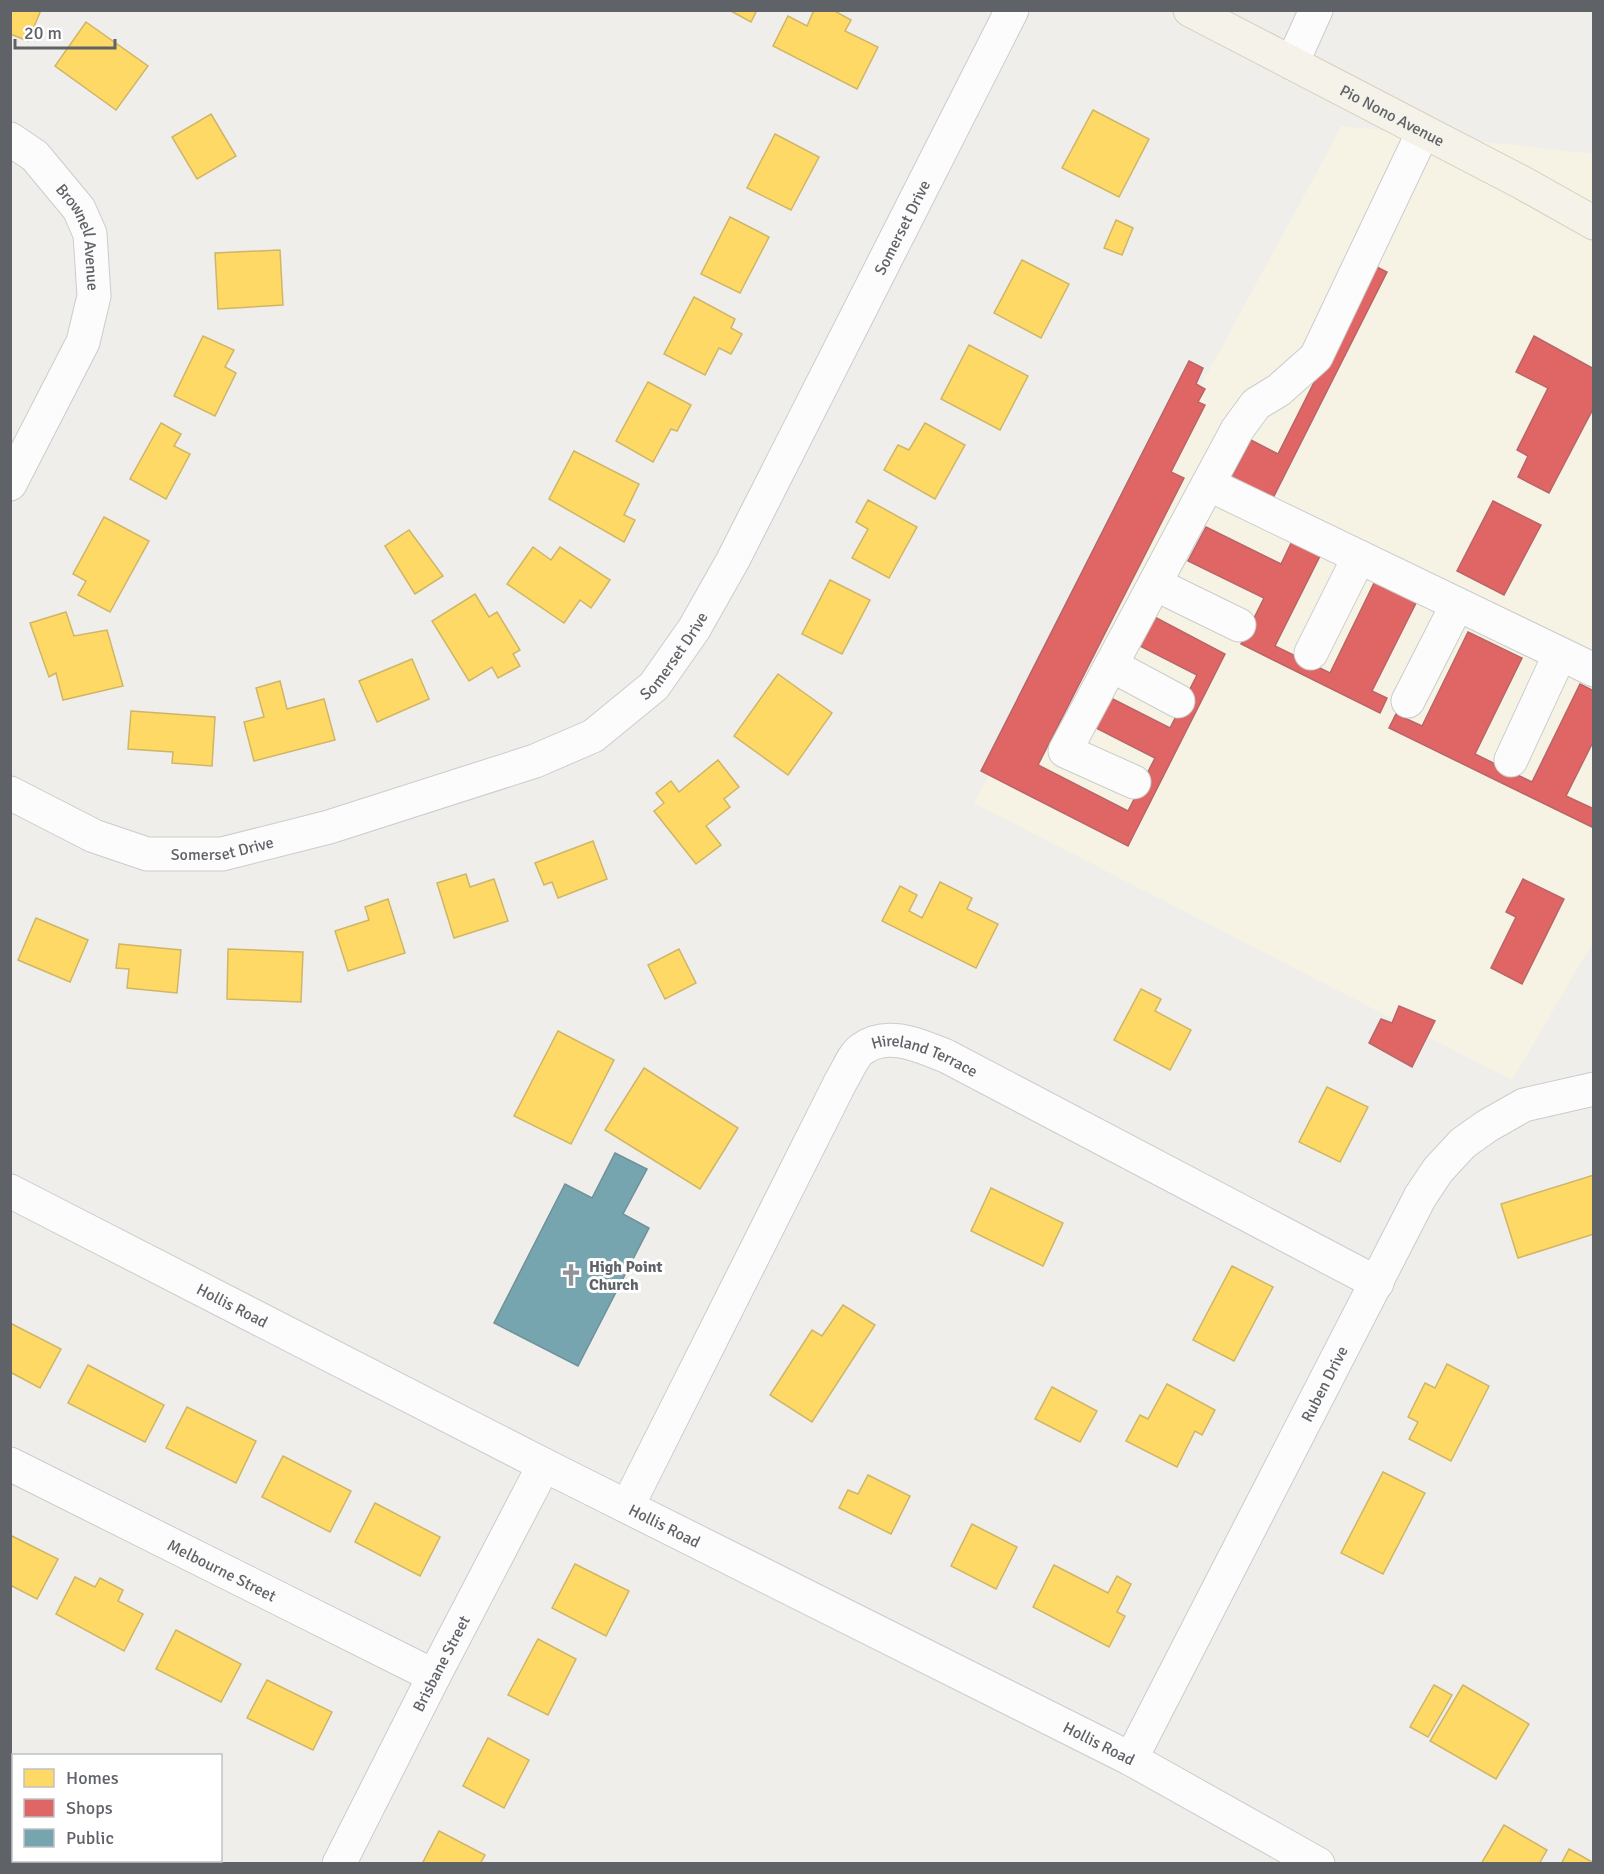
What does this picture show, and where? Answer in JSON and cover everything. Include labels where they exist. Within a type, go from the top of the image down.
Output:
[{"type":"main road","name":"Pio Nono Avenue","points":[[1190,10],[1593,223]]},
{"type":"street","name":"Somerset Drive","points":[[10,793],[94,836],[147,854],[222,854],[361,817],[535,761],[593,736],[654,686],[694,629],[733,560],[1012,10]]},
{"type":"street","points":[[1292,63],[1316,10]]},
{"type":"street","points":[[1134,782],[1065,751],[1237,430],[1256,404],[1280,390],[1316,357],[1423,132]]},
{"type":"street","name":"Brownell Avenue","points":[[10,139],[35,156],[79,209],[90,234],[94,296],[83,342],[10,484]]},
{"type":"street","points":[[1208,484],[1593,670]]},
{"type":"street","points":[[1311,653],[1359,557]]},
{"type":"street","points":[[1155,584],[1239,625]]},
{"type":"street","points":[[1408,701],[1457,605]]},
{"type":"street","points":[[1511,760],[1560,654]]},
{"type":"street","points":[[1111,665],[1178,701]]},
{"type":"street","name":"Hireland Terrace","points":[[628,1505],[842,1081],[860,1050],[880,1041],[904,1041],[946,1056],[1377,1283]]},
{"type":"street","name":"Ruben Drive","points":[[1131,1759],[1420,1197],[1438,1170],[1463,1143],[1524,1105],[1593,1089]]},
{"type":"street","name":"Hollis Road","points":[[10,1191],[544,1465],[628,1505],[1131,1759],[1318,1863]]},
{"type":"street","name":"Melbourne Street","points":[[10,1464],[434,1676]]},
{"type":"street","name":"Brisbane Street","points":[[339,1863],[544,1465]]},
{"type":"shaded area","points":[[1342,126],[1593,154],[1593,942],[1512,1080],[974,803]]},
{"type":"building: Homes","points":[[10,10],[41,10],[28,41],[10,34]]},
{"type":"building: Homes","points":[[729,10],[757,10],[751,22]]},
{"type":"building: Homes","points":[[814,10],[833,10],[851,20],[845,31],[878,47],[857,89],[773,46],[788,16],[807,26]]},
{"type":"building: Homes","points":[[86,22],[148,66],[116,110],[55,66]]},
{"type":"building: Homes","points":[[1093,110],[1149,139],[1119,197],[1062,168]]},
{"type":"building: Homes","points":[[211,114],[236,156],[197,179],[172,137]]},
{"type":"building: Homes","points":[[775,134],[819,157],[791,210],[747,188]]},
{"type":"building: Homes","points":[[730,217],[769,237],[740,293],[701,274]]},
{"type":"building: Homes","points":[[1116,220],[1133,228],[1122,255],[1104,248]]},
{"type":"building: Homes","points":[[280,250],[283,305],[218,309],[215,253]]},
{"type":"building: Homes","points":[[1022,260],[1069,284],[1041,338],[994,313]]},
{"type":"building: Homes","points":[[694,297],[735,319],[731,328],[742,334],[731,354],[719,348],[705,375],[664,354]]},
{"type":"building: Homes","points":[[203,336],[234,350],[225,367],[236,373],[215,416],[174,396]]},
{"type":"building: Homes","points":[[969,345],[1028,376],[1000,430],[941,399]]},
{"type":"building: Homes","points":[[648,382],[691,405],[677,431],[671,429],[653,462],[616,441]]},
{"type":"building: Homes","points":[[161,423],[181,434],[174,446],[190,454],[166,499],[130,479]]},
{"type":"building: Homes","points":[[925,423],[965,445],[935,499],[884,470],[898,445],[909,450]]},
{"type":"building: Homes","points":[[574,451],[639,484],[624,515],[635,520],[624,542],[549,499]]},
{"type":"building: Homes","points":[[868,500],[917,527],[889,578],[852,558],[868,529],[856,522]]},
{"type":"building: Homes","points":[[104,517],[149,541],[110,612],[78,595],[86,581],[73,574]]},
{"type":"building: Homes","points":[[409,530],[443,576],[415,594],[385,546]]},
{"type":"building: Homes","points":[[533,547],[551,560],[560,547],[610,580],[591,608],[580,600],[564,623],[507,584]]},
{"type":"building: Homes","points":[[830,580],[870,600],[842,654],[802,634]]},
{"type":"building: Homes","points":[[475,594],[489,617],[497,612],[520,650],[513,654],[520,666],[498,678],[492,667],[469,681],[432,621]]},
{"type":"building: Homes","points":[[66,612],[74,636],[107,630],[123,686],[63,700],[56,673],[49,677],[30,623]]},
{"type":"building: Homes","points":[[412,659],[429,699],[377,722],[359,681]]},
{"type":"building: Homes","points":[[778,674],[832,713],[788,775],[734,736]]},
{"type":"building: Homes","points":[[280,681],[287,709],[324,699],[335,740],[254,761],[244,722],[264,717],[256,688]]},
{"type":"building: Homes","points":[[131,711],[215,717],[212,766],[172,763],[173,752],[128,749]]},
{"type":"building: Homes","points":[[718,760],[739,787],[724,799],[730,807],[706,826],[721,845],[696,864],[654,811],[664,803],[656,793],[671,781],[679,792]]},
{"type":"building: Homes","points":[[593,841],[607,879],[558,898],[552,882],[544,885],[535,863]]},
{"type":"building: Homes","points":[[466,874],[470,887],[494,879],[508,921],[454,938],[437,883]]},
{"type":"building: Homes","points":[[940,882],[972,898],[967,909],[998,924],[976,968],[882,921],[900,886],[917,895],[909,911],[922,918]]},
{"type":"building: Homes","points":[[388,899],[405,953],[348,971],[335,931],[369,920],[365,907]]},
{"type":"building: Homes","points":[[36,918],[88,940],[70,982],[18,960]]},
{"type":"building: Homes","points":[[119,944],[181,950],[177,993],[127,988],[129,969],[116,968]]},
{"type":"building: Homes","points":[[228,949],[303,952],[301,1002],[227,999]]},
{"type":"building: Homes","points":[[679,949],[696,983],[665,999],[648,965]]},
{"type":"building: Homes","points":[[1141,989],[1161,999],[1155,1011],[1191,1030],[1170,1070],[1114,1040]]},
{"type":"building: Homes","points":[[558,1031],[614,1060],[571,1144],[514,1116]]},
{"type":"building: Homes","points":[[644,1068],[738,1128],[700,1189],[605,1130]]},
{"type":"building: Homes","points":[[1327,1087],[1368,1107],[1340,1162],[1299,1142]]},
{"type":"building: Homes","points":[[1594,1175],[1594,1234],[1518,1258],[1501,1204]]},
{"type":"building: Homes","points":[[991,1188],[1063,1223],[1043,1266],[971,1231]]},
{"type":"building: Homes","points":[[1232,1266],[1273,1287],[1234,1361],[1193,1340]]},
{"type":"building: Homes","points":[[843,1305],[875,1325],[812,1422],[770,1395],[812,1330],[822,1336]]},
{"type":"building: Homes","points":[[10,1323],[61,1349],[40,1388],[10,1372]]},
{"type":"building: Homes","points":[[1447,1364],[1489,1386],[1451,1461],[1409,1439],[1418,1422],[1408,1417],[1425,1383],[1435,1388]]},
{"type":"building: Homes","points":[[88,1365],[164,1405],[145,1442],[68,1403]]},
{"type":"building: Homes","points":[[1167,1384],[1215,1410],[1202,1435],[1195,1431],[1177,1467],[1126,1441],[1140,1415],[1148,1419]]},
{"type":"building: Homes","points":[[1052,1387],[1097,1411],[1080,1442],[1035,1419]]},
{"type":"building: Homes","points":[[187,1407],[256,1441],[236,1483],[166,1448]]},
{"type":"building: Homes","points":[[283,1456],[351,1491],[330,1532],[262,1497]]},
{"type":"building: Homes","points":[[1383,1472],[1425,1493],[1383,1574],[1341,1553]]},
{"type":"building: Homes","points":[[868,1475],[910,1496],[891,1534],[839,1508],[848,1490],[858,1494]]},
{"type":"building: Homes","points":[[375,1503],[440,1537],[420,1576],[355,1542]]},
{"type":"building: Homes","points":[[972,1524],[1017,1547],[996,1589],[951,1566]]},
{"type":"building: Homes","points":[[10,1535],[58,1559],[37,1599],[10,1585]]},
{"type":"building: Homes","points":[[575,1564],[629,1591],[606,1636],[552,1608]]},
{"type":"building: Homes","points":[[1054,1565],[1108,1593],[1117,1576],[1131,1584],[1117,1612],[1125,1616],[1109,1647],[1033,1607]]},
{"type":"building: Homes","points":[[75,1577],[95,1587],[100,1578],[123,1590],[118,1601],[143,1614],[124,1651],[56,1614]]},
{"type":"building: Homes","points":[[176,1630],[241,1664],[221,1702],[156,1669]]},
{"type":"building: Homes","points":[[538,1639],[576,1659],[548,1715],[508,1695]]},
{"type":"building: Homes","points":[[267,1680],[332,1712],[313,1750],[247,1718]]},
{"type":"building: Homes","points":[[1434,1685],[1452,1695],[1428,1737],[1410,1727]]},
{"type":"building: Homes","points":[[1463,1685],[1529,1724],[1496,1779],[1430,1741]]},
{"type":"building: Homes","points":[[488,1738],[529,1760],[504,1808],[463,1786]]},
{"type":"building: Homes","points":[[1504,1825],[1547,1850],[1539,1864],[1481,1864]]},
{"type":"building: Homes","points":[[439,1831],[485,1855],[480,1864],[422,1864]]},
{"type":"building: Homes","points":[[1569,1849],[1594,1863],[1594,1864],[1561,1864]]},
{"type":"building: Shops","points":[[1373,265],[1387,272],[1271,502],[1229,482],[1251,440],[1278,454]]},
{"type":"building: Shops","points":[[1534,336],[1594,369],[1594,407],[1549,493],[1518,477],[1528,456],[1517,450],[1548,388],[1516,372]]},
{"type":"building: Shops","points":[[1189,361],[1203,368],[1196,384],[1205,389],[1198,402],[1205,405],[1171,472],[1184,478],[1038,765],[1128,811],[1155,758],[1094,727],[1109,697],[1170,728],[1197,675],[1136,644],[1151,615],[1225,654],[1128,846],[981,771]]},
{"type":"building: Shops","points":[[1493,501],[1541,525],[1504,595],[1457,571]]},
{"type":"building: Shops","points":[[1206,527],[1281,564],[1295,535],[1324,548],[1275,646],[1330,673],[1378,575],[1420,595],[1372,691],[1387,698],[1380,713],[1241,644],[1264,598],[1188,561]]},
{"type":"building: Shops","points":[[1468,632],[1522,658],[1475,754],[1532,782],[1580,684],[1594,691],[1594,740],[1566,796],[1594,809],[1594,828],[1389,728],[1396,714],[1422,726]]},
{"type":"building: Shops","points":[[1523,879],[1564,899],[1522,984],[1491,968],[1516,917],[1506,912]]},
{"type":"building: Shops","points":[[1399,1006],[1435,1021],[1412,1067],[1369,1043],[1381,1019],[1392,1023]]},
{"type":"building: Public","name":"High Point Church","points":[[615,1153],[647,1169],[623,1214],[649,1228],[578,1366],[494,1323],[565,1184],[592,1198]]},
{"type":"place","name":"High Point Church","points":[[571,1275]]}]
